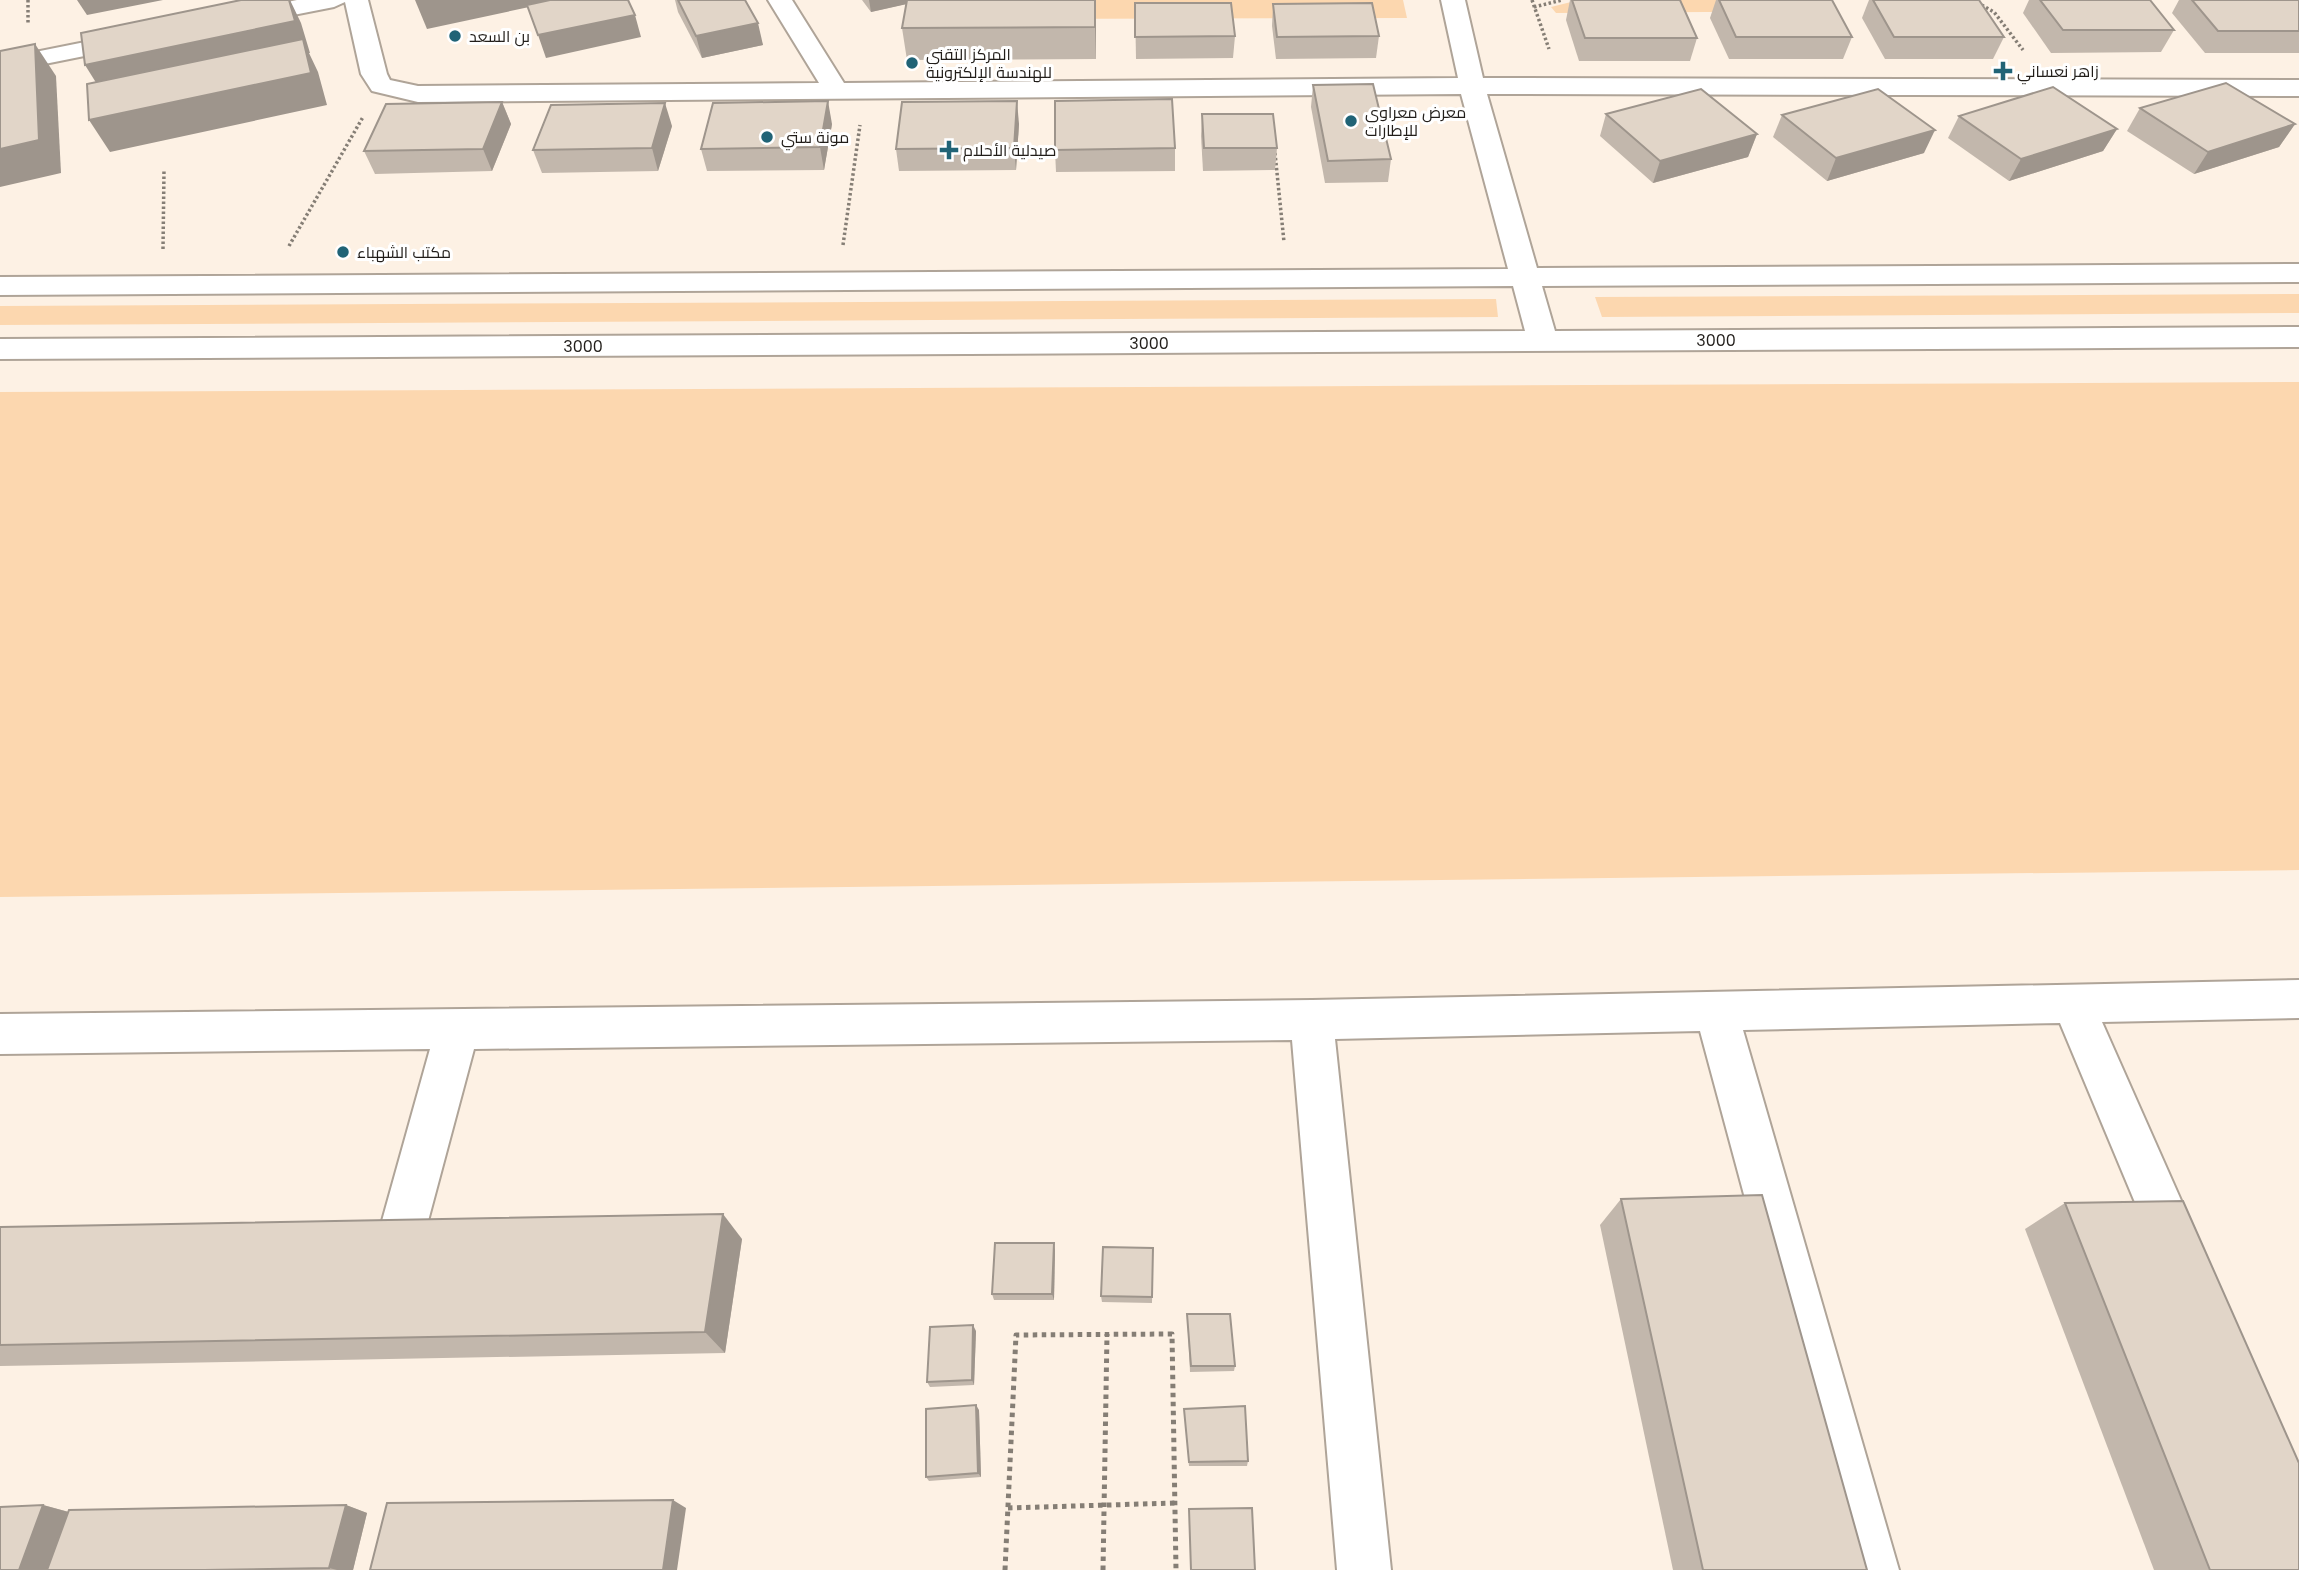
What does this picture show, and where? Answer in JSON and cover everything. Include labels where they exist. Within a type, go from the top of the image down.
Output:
[{"type":"street","points":[[215,24],[334,0]]},
{"type":"street","points":[[356,0],[374,74],[381,86],[418,94],[1472,86],[2299,88]]},
{"type":"street","points":[[780,0],[836,91]]},
{"type":"street","points":[[1453,0],[1472,86],[1543,341]]},
{"type":"street","points":[[0,66],[162,34]]},
{"type":"street","points":[[0,286],[2299,273]]},
{"type":"street","name":"3000","points":[[0,349],[2299,337]]},
{"type":"street","points":[[0,1034],[1312,1020],[2299,999]]},
{"type":"street","points":[[2073,1004],[2194,1285]]},
{"type":"street","points":[[1716,1012],[1872,1570]]},
{"type":"street","points":[[1312,1020],[1364,1570]]},
{"type":"street","points":[[405,1221],[457,1030]]},
{"type":"path","points":[[1532,0],[1562,86]]},
{"type":"path","points":[[1534,7],[1562,0]]},
{"type":"path","points":[[1973,0],[1994,12],[2051,87]]},
{"type":"path","points":[[285,253],[381,86]]},
{"type":"path","points":[[1269,88],[1285,246]]},
{"type":"path","points":[[842,249],[865,91]]},
{"type":"path","points":[[163,254],[164,170]]},
{"type":"path","points":[[1103,1570],[1107,1334]]},
{"type":"path","points":[[1005,1570],[1016,1335],[1172,1334],[1177,1570]]},
{"type":"path","points":[[1008,1508],[1175,1503]]},
{"type":"shaded area","points":[[972,0],[1403,0],[1407,18],[987,19]]},
{"type":"shaded area","points":[[1579,0],[1819,0],[1836,11],[1556,13],[1551,7]]},
{"type":"shaded area","points":[[2299,294],[2299,313],[1602,317],[1595,297]]},
{"type":"shaded area","points":[[1496,299],[1498,317],[0,325],[0,306]]},
{"type":"shaded area","points":[[2299,382],[2299,870],[0,897],[0,392]]},
{"type":"building","points":[[241,0],[289,0],[295,21],[85,65],[81,33]]},
{"type":"building","points":[[550,0],[628,0],[635,15],[538,35],[527,5]]},
{"type":"building","points":[[678,0],[745,0],[758,23],[696,36]]},
{"type":"building","points":[[907,0],[1095,0],[1095,27],[902,28]]},
{"type":"building","points":[[1572,0],[1680,0],[1697,38],[1585,38]]},
{"type":"building","points":[[1719,0],[1832,0],[1852,37],[1736,37]]},
{"type":"building","points":[[1873,0],[1979,0],[2004,37],[1894,37]]},
{"type":"building","points":[[2040,0],[2150,0],[2174,30],[2063,30]]},
{"type":"building","points":[[2192,0],[2299,0],[2299,31],[2218,31]]},
{"type":"building","points":[[1135,3],[1231,3],[1235,36],[1135,37]]},
{"type":"building","points":[[1372,3],[1379,36],[1277,37],[1273,4]]},
{"type":"building","points":[[303,39],[311,73],[89,120],[87,84]]},
{"type":"building","points":[[35,44],[39,140],[0,149],[0,51]]},
{"type":"building","points":[[2226,83],[2295,124],[2208,152],[2140,108]]},
{"type":"building","points":[[1373,84],[1391,159],[1328,161],[1313,85]]},
{"type":"building","points":[[2053,87],[2117,129],[2021,159],[1959,116]]},
{"type":"building","points":[[1701,89],[1757,134],[1660,161],[1606,114]]},
{"type":"building","points":[[1878,89],[1935,130],[1836,158],[1782,115]]},
{"type":"building","points":[[1172,99],[1175,148],[1055,150],[1055,101]]},
{"type":"building","points":[[828,101],[820,147],[701,149],[713,103]]},
{"type":"building","points":[[1017,101],[1014,148],[896,149],[902,102]]},
{"type":"building","points":[[502,102],[483,149],[364,151],[386,104]]},
{"type":"building","points":[[665,103],[652,148],[533,150],[551,105]]},
{"type":"building","points":[[1202,114],[1273,114],[1277,148],[1204,148]]},
{"type":"building","points":[[1762,1195],[1867,1570],[1703,1570],[1621,1199]]},
{"type":"building","points":[[2183,1201],[2299,1463],[2299,1570],[2210,1570],[2065,1203]]},
{"type":"building","points":[[723,1214],[705,1332],[0,1345],[0,1227]]},
{"type":"building","points":[[995,1243],[1054,1243],[1052,1294],[992,1294]]},
{"type":"building","points":[[1103,1247],[1153,1248],[1152,1297],[1101,1296]]},
{"type":"building","points":[[1187,1314],[1230,1314],[1235,1366],[1191,1366]]},
{"type":"building","points":[[973,1325],[972,1380],[927,1382],[930,1327]]},
{"type":"building","points":[[976,1405],[978,1473],[926,1477],[926,1409]]},
{"type":"building","points":[[1245,1406],[1248,1461],[1189,1462],[1184,1409]]},
{"type":"building","points":[[673,1500],[663,1570],[370,1570],[387,1503]]},
{"type":"building","points":[[43,1505],[19,1570],[0,1570],[0,1507]]},
{"type":"building","points":[[346,1505],[329,1568],[47,1570],[69,1510]]},
{"type":"building","points":[[1252,1508],[1255,1570],[1191,1570],[1189,1509]]},
{"type":"place","name":"بن السعد","points":[[455,36]]},
{"type":"place","name":"المركز التقني للهندسة الإلكترونية","points":[[912,63]]},
{"type":"place","name":"زاهر نعساني","points":[[2003,71]]},
{"type":"place","name":"معرض معراوي للإطارات","points":[[1351,121]]},
{"type":"place","name":"مونة ستي","points":[[767,137]]},
{"type":"place","name":"صيدلية الأحلام","points":[[949,150]]},
{"type":"place","name":"مكتب الشهباء","points":[[343,252]]}]
